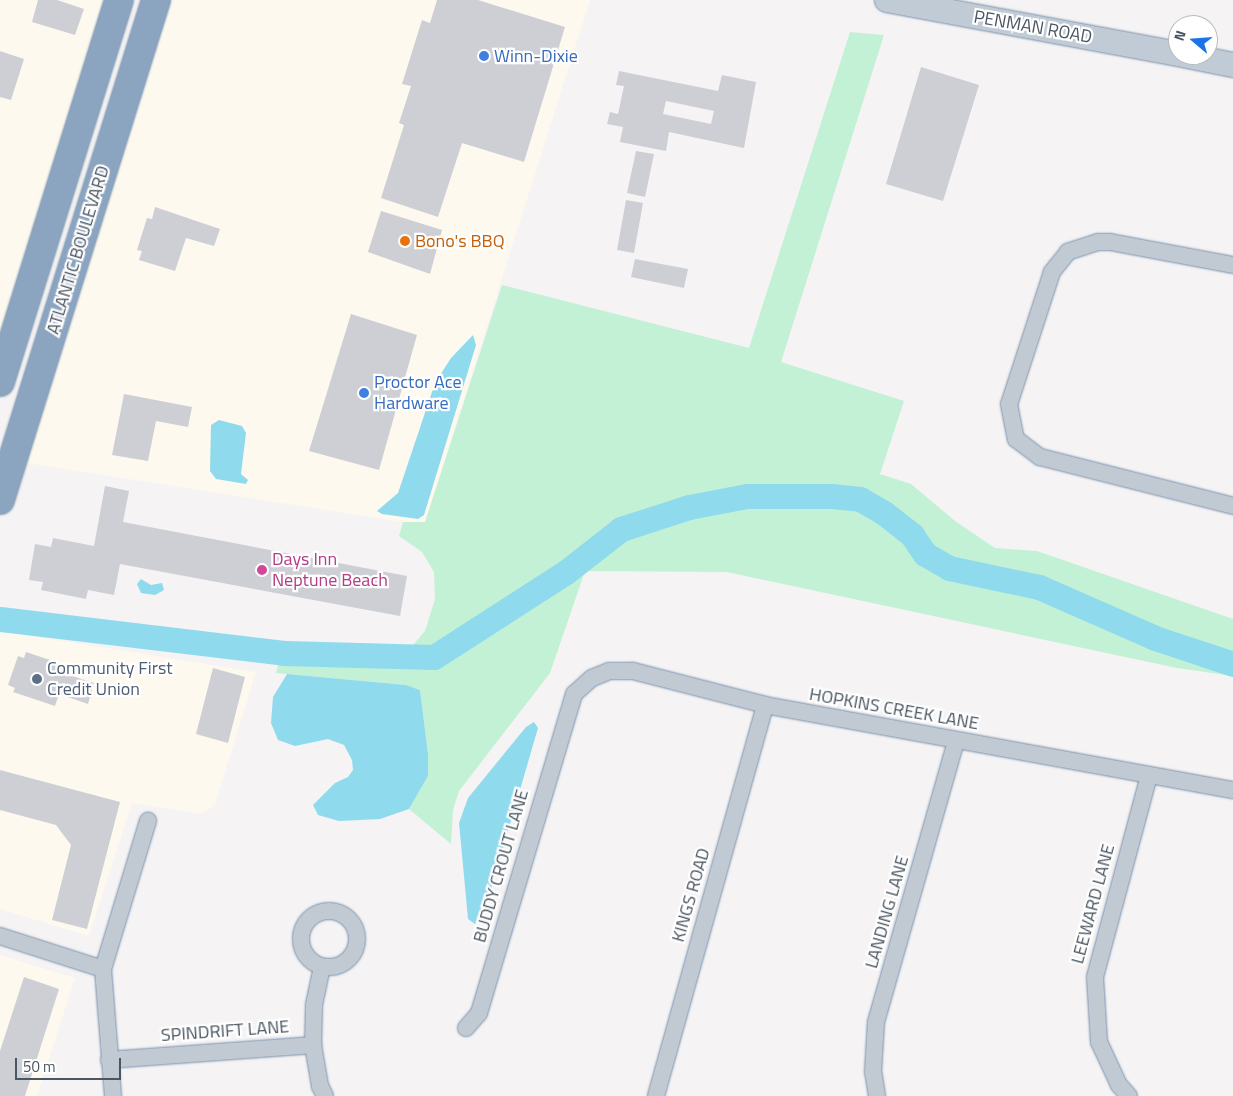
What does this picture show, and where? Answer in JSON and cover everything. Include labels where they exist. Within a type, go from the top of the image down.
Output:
[{"type":"highway","name":"ATLANTIC BOULEVARD","points":[[0,382],[119,0]]},
{"type":"highway","name":"ATLANTIC BOULEVARD","points":[[0,500],[156,0]]},
{"type":"street","name":"PENMAN ROAD","points":[[887,0],[1168,52]]},
{"type":"street","points":[[1218,62],[1233,65]]},
{"type":"street","points":[[1232,261],[1110,242],[1098,242],[1068,252],[1052,272],[1020,364],[1009,404],[1016,439],[1026,449],[1056,462],[1233,506]]},
{"type":"street","name":"HOPKINS CREEK LANE","points":[[568,711],[574,694],[592,678],[609,671],[633,671],[765,706],[1233,790]]},
{"type":"street","name":"KINGS ROAD","points":[[656,1096],[765,706]]},
{"type":"street","name":"BUDDY CROUT LANE","points":[[466,1028],[480,1013],[568,711]]},
{"type":"street","name":"LANDING LANE","points":[[878,1096],[873,1072],[876,1022],[956,741]]},
{"type":"street","name":"LEEWARD LANE","points":[[1129,1096],[1119,1085],[1099,1042],[1095,977],[1149,776]]},
{"type":"street","points":[[113,1096],[103,968],[148,821]]},
{"type":"street","points":[[0,936],[103,968]]},
{"type":"street","points":[[322,966],[314,1005],[313,1045],[320,1086],[326,1096]]},
{"type":"street","name":"SPINDRIFT LANE","points":[[109,1060],[313,1045]]},
{"type":"shaded area","points":[[0,0],[104,0],[0,334]]},
{"type":"shaded area","points":[[172,0],[590,0],[425,522],[403,522],[26,463]]},
{"type":"shaded area","points":[[0,631],[256,672],[215,805],[201,814],[132,803],[89,936],[0,909]]},
{"type":"shaded area","points":[[0,955],[75,978],[37,1096],[0,1096]]},
{"type":"green space","points":[[850,32],[884,35],[781,362],[904,401],[880,474],[911,484],[955,521],[995,548],[1037,551],[1233,619],[1233,676],[1177,668],[727,572],[585,571],[550,673],[459,791],[453,810],[451,844],[409,809],[428,776],[428,754],[420,690],[406,685],[276,673],[283,647],[408,651],[425,631],[435,599],[434,572],[422,552],[399,536],[403,522],[425,522],[502,285],[749,348]]},
{"type":"water","points":[[473,335],[476,345],[424,515],[418,519],[382,514],[377,511],[398,493],[435,383],[451,358]]},
{"type":"water","points":[[219,420],[242,426],[246,433],[241,474],[248,480],[246,484],[216,479],[210,471],[211,425]]},
{"type":"water","points":[[141,579],[151,585],[162,583],[164,590],[155,595],[141,593],[137,584]]},
{"type":"water","points":[[287,674],[406,685],[420,690],[428,754],[428,776],[409,809],[380,819],[339,821],[318,815],[313,805],[335,783],[348,777],[353,770],[352,760],[344,745],[328,739],[295,746],[278,740],[271,723],[273,697]]},
{"type":"water","points":[[534,722],[538,728],[483,917],[475,924],[468,919],[459,823],[468,798],[526,727]]},
{"type":"building","points":[[38,0],[57,0],[84,9],[75,35],[32,22]]},
{"type":"building","name":"Winn-Dixie","points":[[437,0],[478,0],[565,27],[524,162],[462,143],[438,217],[381,198],[404,125],[399,123],[411,86],[402,84],[422,20],[430,23]]},
{"type":"building","points":[[0,51],[24,59],[11,100],[0,97]]},
{"type":"building","points":[[921,67],[979,85],[943,201],[886,184]]},
{"type":"building","points":[[619,71],[718,91],[722,75],[756,82],[744,148],[669,132],[666,151],[620,142],[623,127],[607,124],[610,112],[618,114],[624,86],[616,85]],"holes":[[[666,101],[714,111],[711,124],[663,114]]]},
{"type":"building","points":[[636,151],[654,154],[645,197],[627,193]]},
{"type":"building","points":[[626,200],[643,203],[634,253],[617,250]]},
{"type":"building","points":[[155,207],[220,229],[214,246],[186,238],[175,271],[139,260],[142,251],[137,250],[147,218],[152,219]]},
{"type":"building","name":"Bono's BBQ","points":[[381,211],[442,230],[430,274],[368,252]]},
{"type":"building","points":[[635,259],[688,269],[684,288],[631,277]]},
{"type":"building","name":"Proctor Ace Hardware","points":[[351,314],[417,335],[379,470],[309,451]]},
{"type":"building","points":[[124,394],[192,407],[188,427],[156,421],[148,461],[112,455]]},
{"type":"building","name":"Days Inn Neptune Beach","points":[[105,486],[129,491],[123,522],[407,576],[400,616],[120,564],[114,595],[88,590],[86,599],[41,590],[43,582],[29,580],[35,544],[51,547],[53,538],[94,546]]},
{"type":"building","name":"Community First Credit Union","points":[[26,652],[68,666],[66,674],[94,683],[88,704],[59,694],[55,706],[13,692],[15,688],[8,685],[18,656],[24,658]]},
{"type":"building","points":[[213,668],[245,677],[228,743],[196,734]]},
{"type":"building","points":[[0,770],[120,802],[87,929],[52,920],[71,845],[56,825],[0,810]]},
{"type":"building","points":[[24,977],[59,989],[25,1096],[0,1096],[0,1051]]},
{"type":"waterway","points":[[0,619],[284,653],[434,657],[566,572],[621,529],[689,507],[747,496],[832,496],[860,499],[884,513],[912,535],[925,554],[949,568],[1039,587],[1155,638],[1233,664]]},
{"type":"place","name":"Winn-Dixie","points":[[484,56]]},
{"type":"place","name":"Bono's BBQ","points":[[405,241]]},
{"type":"place","name":"Proctor Ace Hardware","points":[[364,393]]},
{"type":"place","name":"Days Inn Neptune Beach","points":[[262,570]]},
{"type":"place","name":"Community First Credit Union","points":[[37,679]]}]
